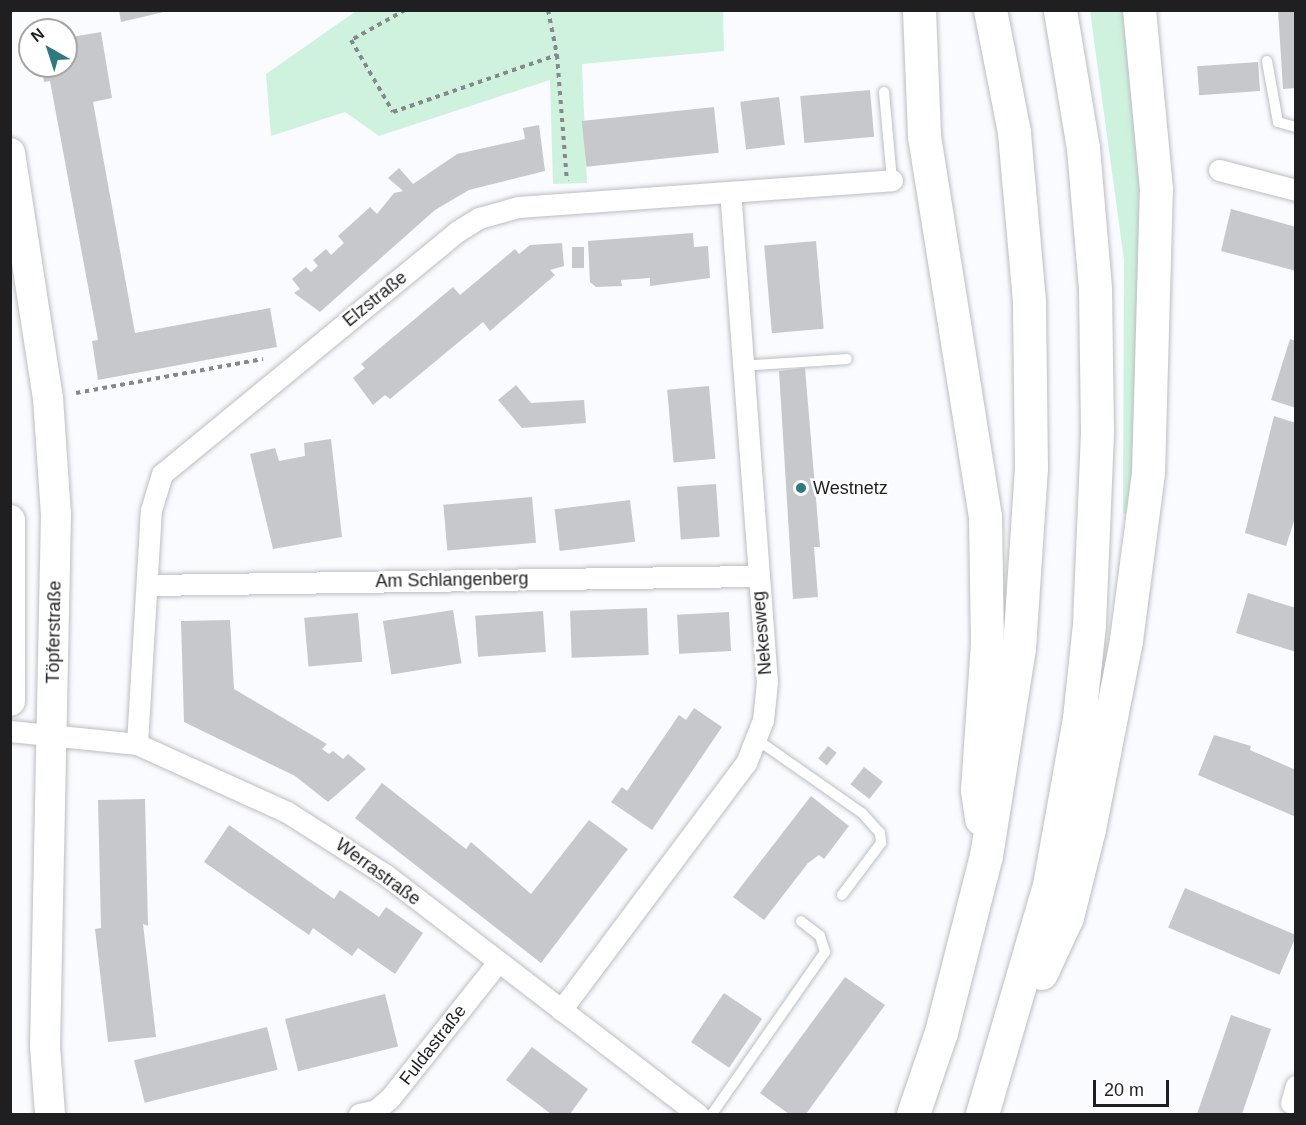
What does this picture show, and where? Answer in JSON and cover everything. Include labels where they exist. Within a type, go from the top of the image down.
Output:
[{"type":"highway","points":[[920,10],[924,136],[985,516],[987,643],[977,790],[986,856]]},
{"type":"highway","points":[[913,1114],[941,1032],[986,856],[1019,648],[1031,469],[1029,302],[1014,132],[990,10]]},
{"type":"highway","points":[[982,1114],[1035,945],[1072,760],[1094,534],[1097,361],[1091,232],[1060,10]]},
{"type":"highway","points":[[1015,1012],[1056,947],[1067,917],[1135,582],[1148,472],[1156,299],[1156,189],[1145,46],[1139,10]]},
{"type":"highway","points":[[1145,46],[1149,10]]},
{"type":"main road","name":"Töpferstraße","points":[[10,153],[48,399],[56,513],[45,1046],[50,1114]]},
{"type":"main road","points":[[10,520],[10,701]]},
{"type":"street","points":[[1219,170],[1296,190]]},
{"type":"street","name":"Elzstraße","points":[[137,744],[151,510],[162,474],[296,362],[479,218],[518,207],[892,180]]},
{"type":"street","name":"Nekesweg","points":[[561,1010],[759,741],[766,682],[756,576],[730,192]]},
{"type":"street","name":"Am Schlangenberg","points":[[148,585],[756,576]]},
{"type":"street","name":"Werrastraße","points":[[10,732],[53,734],[137,744],[246,791],[330,837],[698,1114]]},
{"type":"street","name":"Fuldastraße","points":[[371,1113],[498,962]]},
{"type":"lane","points":[[1267,61],[1278,122],[1296,127]]},
{"type":"lane","points":[[884,92],[892,180]]},
{"type":"lane","points":[[741,366],[847,358]]},
{"type":"lane","points":[[759,741],[853,806],[880,833],[881,843],[842,895]]},
{"type":"lane","points":[[712,1114],[825,952],[820,936],[801,921]]},
{"type":"path","points":[[405,10],[351,40],[393,112],[557,55]]},
{"type":"path","points":[[548,10],[557,55],[568,203]]},
{"type":"path","points":[[48,399],[266,359],[296,362]]},
{"type":"green space","points":[[356,11],[723,11],[724,51],[582,64],[587,183],[553,184],[550,80],[379,136],[345,112],[271,136],[266,74]]},
{"type":"green space","points":[[1090,11],[1124,11],[1142,205],[1132,514],[1123,514],[1124,260]]},
{"type":"building","points":[[119,10],[168,10],[168,11],[121,22]]},
{"type":"building","points":[[1278,10],[1296,10],[1296,88],[1283,89]]},
{"type":"building","points":[[101,32],[112,98],[93,102],[135,333],[270,308],[277,347],[98,380],[92,341],[98,340],[50,81],[44,82],[43,78],[78,78],[78,36]]},
{"type":"building","points":[[1258,62],[1260,91],[1199,95],[1197,66]]},
{"type":"building","points":[[870,90],[874,137],[804,143],[800,96]]},
{"type":"building","points":[[779,97],[785,145],[746,149],[740,102]]},
{"type":"building","points":[[714,107],[719,153],[587,167],[582,121]]},
{"type":"building","points":[[539,125],[545,171],[469,190],[435,210],[320,312],[294,293],[300,289],[292,279],[306,267],[311,272],[318,266],[313,260],[326,249],[331,255],[344,243],[338,236],[370,207],[377,214],[394,193],[403,191],[388,178],[399,168],[413,184],[457,154],[525,139],[523,128]]},
{"type":"building","points":[[1231,209],[1296,227],[1296,271],[1221,251]]},
{"type":"building","points":[[693,233],[694,247],[708,246],[710,278],[650,286],[650,278],[621,280],[622,286],[596,287],[590,282],[588,241]]},
{"type":"building","points":[[816,241],[824,329],[772,333],[764,246]]},
{"type":"building","points":[[562,243],[564,266],[550,270],[555,275],[490,331],[483,322],[390,399],[385,395],[373,405],[353,378],[365,368],[361,364],[453,287],[460,295],[515,249],[519,254],[530,245]]},
{"type":"building","points":[[572,247],[584,247],[584,268],[572,268]]},
{"type":"building","points":[[1290,339],[1296,341],[1296,408],[1271,400]]},
{"type":"building","name":"Westnetz","points":[[805,368],[820,547],[814,547],[818,597],[793,599],[779,371]]},
{"type":"building","points":[[516,385],[531,403],[584,400],[586,423],[522,428],[498,400]]},
{"type":"building","points":[[709,386],[715,459],[674,462],[667,390]]},
{"type":"building","points":[[1274,416],[1296,423],[1296,515],[1286,546],[1245,533]]},
{"type":"building","points":[[331,439],[342,537],[273,549],[250,454],[275,448],[279,461],[305,456],[304,443]]},
{"type":"building","points":[[716,484],[720,537],[681,540],[677,487]]},
{"type":"building","points":[[532,497],[536,543],[447,551],[443,505]]},
{"type":"building","points":[[630,500],[635,542],[560,551],[555,509]]},
{"type":"building","points":[[1248,593],[1296,608],[1296,652],[1236,633]]},
{"type":"building","points":[[647,608],[649,655],[572,658],[570,611]]},
{"type":"building","points":[[453,610],[461,663],[391,674],[383,621]]},
{"type":"building","points":[[543,611],[546,652],[478,657],[475,616]]},
{"type":"building","points":[[729,612],[731,651],[679,654],[677,615]]},
{"type":"building","points":[[358,613],[362,662],[308,667],[304,618]]},
{"type":"building","points":[[230,620],[234,689],[327,744],[322,749],[329,754],[333,751],[343,759],[348,754],[366,769],[328,802],[295,776],[184,722],[181,621]]},
{"type":"building","points":[[694,708],[722,727],[652,830],[611,802],[622,787],[627,791],[679,715],[686,720]]},
{"type":"building","points":[[1214,735],[1251,746],[1250,750],[1296,770],[1296,817],[1198,775]]},
{"type":"building","points":[[828,746],[837,753],[827,765],[818,759]]},
{"type":"building","points":[[864,767],[883,782],[869,799],[850,784]]},
{"type":"building","points":[[382,783],[466,849],[471,842],[531,894],[589,820],[628,849],[541,963],[355,818]]},
{"type":"building","points":[[811,796],[849,826],[824,859],[819,855],[808,863],[764,920],[733,897]]},
{"type":"building","points":[[145,799],[148,926],[143,924],[156,1037],[108,1042],[95,929],[101,928],[98,800]]},
{"type":"building","points":[[229,825],[334,899],[340,890],[379,917],[386,907],[423,933],[395,974],[358,948],[352,956],[313,928],[309,935],[204,862]]},
{"type":"building","points":[[1185,888],[1296,935],[1280,975],[1168,928]]},
{"type":"building","points":[[845,977],[885,1005],[806,1114],[789,1114],[760,1093]]},
{"type":"building","points":[[724,993],[762,1019],[729,1068],[691,1042]]},
{"type":"building","points":[[385,994],[398,1046],[298,1071],[285,1019]]},
{"type":"building","points":[[1231,1015],[1271,1029],[1242,1114],[1197,1114]]},
{"type":"building","points":[[267,1027],[278,1070],[145,1103],[134,1060]]},
{"type":"building","points":[[532,1047],[588,1089],[570,1114],[551,1114],[506,1080]]},
{"type":"place","name":"Westnetz","points":[[801,488]]}]
